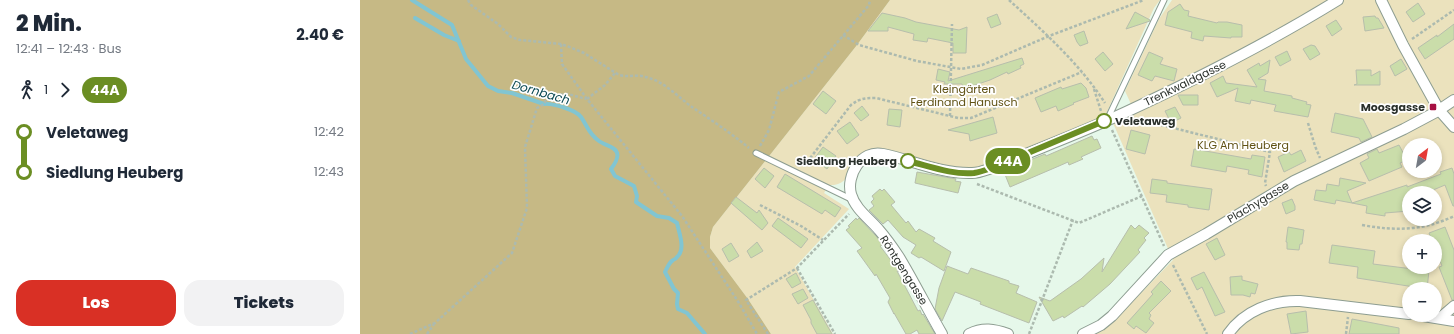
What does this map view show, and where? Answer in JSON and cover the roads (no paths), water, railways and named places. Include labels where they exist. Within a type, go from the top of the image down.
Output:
[{"type":"street","name":"Trenkwaldgasse","points":[[855,203],[850,188],[854,170],[868,154],[882,153],[950,171],[973,173],[992,168],[1108,120],[1222,66],[1301,23],[1338,0]]},
{"type":"street","points":[[1381,0],[1403,45],[1439,110],[1454,127]]},
{"type":"street","name":"Plachygasse","points":[[1083,334],[1102,325],[1112,316],[1168,254],[1206,234],[1294,181],[1404,129],[1454,100]]},
{"type":"street","name":"Röntgengasse","points":[[855,203],[879,230],[898,256],[942,334]]},
{"type":"street","points":[[1228,334],[1239,321],[1248,314],[1260,308],[1275,304],[1300,301],[1402,313]]},
{"type":"street","points":[[1442,316],[1454,306]]},
{"type":"street","points":[[1442,318],[1454,321]]},
{"type":"street","points":[[969,334],[982,329],[990,328],[1008,334]]},
{"type":"lane","points":[[1108,120],[1164,0]]},
{"type":"lane","name":"Röntgengasse","points":[[756,153],[799,173],[855,203]]},
{"type":"waterway","name":"Dornbach","points":[[412,0],[452,25],[466,59],[488,86],[498,91],[512,93],[544,104],[558,106],[578,114],[595,138],[616,151],[617,159],[611,169],[615,176],[634,186],[637,196],[636,202],[657,216],[669,218],[677,223],[681,241],[681,250],[680,254],[670,263],[665,272],[674,289],[678,293],[678,309],[687,313],[705,334]]},
{"type":"waterway","points":[[415,18],[444,35],[459,41]]},
{"type":"place","name":"Moosgasse","points":[[1433,107]]},
{"type":"place","name":"Veletaweg","points":[[1104,121]]},
{"type":"place","name":"Siedlung Heuberg","points":[[908,161]]},
{"type":"park label","name":"Kleingärten Ferdinand Hanusch","points":[[964,95]]},
{"type":"park label","name":"KLG Am Heuberg","points":[[1243,145]]}]
